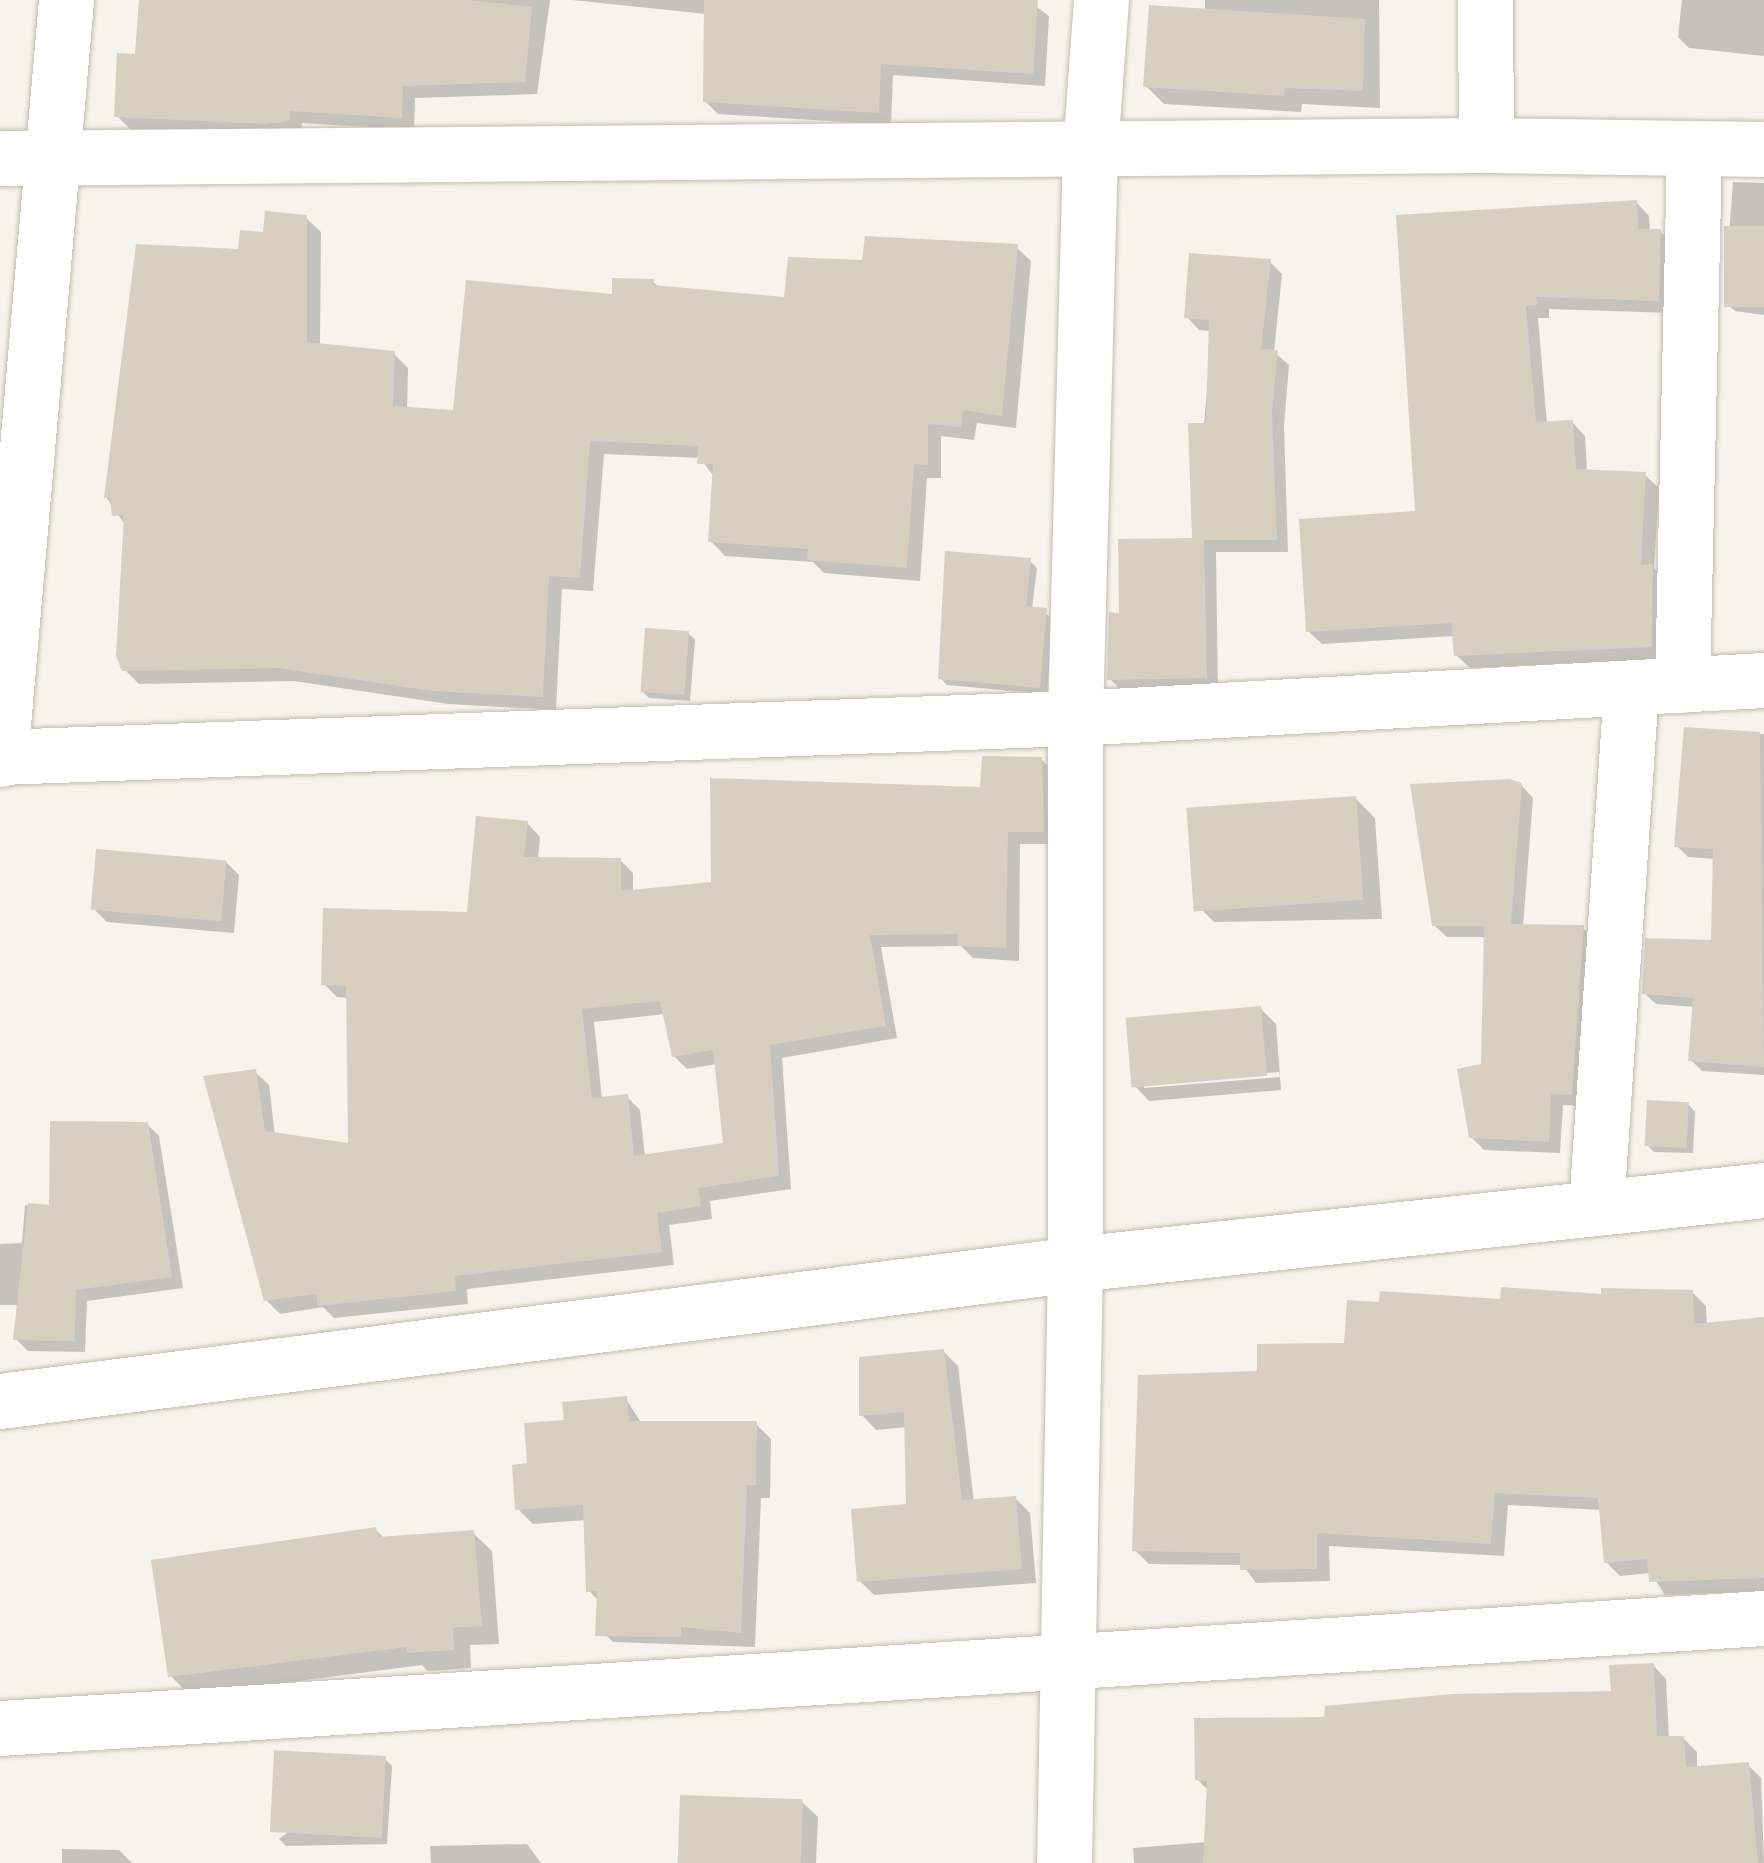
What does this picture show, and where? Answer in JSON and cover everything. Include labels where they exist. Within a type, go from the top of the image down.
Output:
[{"type":"street","points":[[66,0],[25,157],[0,757],[1076,718],[1764,680]]},
{"type":"street","points":[[1064,1863],[1075,1264],[1076,718],[1090,150],[1101,0]]},
{"type":"street","points":[[1485,0],[1486,146]]},
{"type":"street","points":[[25,157],[1486,146],[1764,150]]},
{"type":"street","points":[[1596,1208],[1656,686],[1694,151]]},
{"type":"street","points":[[0,1401],[1075,1264],[1764,1190]]},
{"type":"street","points":[[0,1728],[1764,1618]]},
{"type":"building","points":[[139,0],[468,0],[532,7],[525,82],[403,86],[402,118],[290,111],[289,121],[265,124],[114,117],[117,53],[135,54]]},
{"type":"building","points":[[704,0],[1038,0],[1033,74],[881,64],[879,113],[703,102]]},
{"type":"building","points":[[1149,5],[1365,19],[1363,91],[1285,88],[1284,96],[1143,87]]},
{"type":"building","points":[[1637,200],[1638,229],[1661,229],[1659,301],[1536,297],[1537,305],[1526,306],[1536,422],[1573,420],[1576,469],[1646,472],[1641,565],[1653,564],[1652,647],[1454,656],[1451,623],[1306,632],[1299,519],[1415,511],[1396,215]]},
{"type":"building","points":[[265,211],[307,215],[307,342],[395,351],[393,406],[453,410],[466,280],[612,294],[612,278],[654,279],[653,285],[784,297],[788,257],[862,260],[865,236],[1018,244],[1002,416],[963,410],[961,427],[928,424],[928,465],[914,464],[907,568],[807,560],[808,549],[708,542],[713,464],[697,464],[698,446],[590,441],[580,578],[549,576],[543,697],[432,691],[278,668],[122,671],[116,656],[124,515],[112,516],[110,498],[104,498],[136,244],[238,249],[240,230],[263,232]]},
{"type":"building","points":[[1724,226],[1764,226],[1764,307],[1724,307]]},
{"type":"building","points":[[1189,253],[1271,259],[1261,349],[1278,350],[1272,412],[1277,540],[1204,540],[1207,678],[1107,680],[1109,612],[1119,613],[1118,539],[1192,538],[1188,423],[1206,423],[1209,320],[1184,318]]},
{"type":"building","points":[[945,551],[1031,558],[1026,606],[1047,608],[1040,688],[938,679]]},
{"type":"building","points":[[645,628],[689,631],[684,695],[641,692]]},
{"type":"building","points":[[1684,727],[1760,732],[1764,1067],[1688,1061],[1693,998],[1642,994],[1645,938],[1711,940],[1713,849],[1674,847]]},
{"type":"building","points":[[982,756],[1042,757],[1044,832],[1008,832],[1006,948],[958,946],[957,934],[870,935],[886,1026],[770,1045],[779,1176],[698,1188],[701,1206],[657,1213],[662,1252],[455,1276],[456,1291],[318,1306],[316,1294],[264,1301],[203,1076],[256,1069],[265,1131],[348,1143],[346,986],[321,985],[323,908],[467,912],[476,816],[528,821],[524,857],[621,858],[621,891],[711,882],[710,778],[980,787]],"holes":[[[660,1001],[672,1057],[713,1050],[723,1143],[634,1156],[628,1094],[592,1098],[582,1009]]]},
{"type":"building","points":[[1510,779],[1522,783],[1511,924],[1584,925],[1572,1095],[1551,1094],[1549,1142],[1469,1138],[1457,1069],[1481,1064],[1484,926],[1432,926],[1410,784]]},
{"type":"building","points":[[1356,796],[1363,900],[1194,912],[1186,808]]},
{"type":"building","points":[[96,849],[227,860],[221,921],[91,910]]},
{"type":"building","points":[[1261,1006],[1267,1076],[1132,1088],[1126,1018]]},
{"type":"building","points":[[1647,1100],[1689,1102],[1687,1148],[1645,1146]]},
{"type":"building","points":[[50,1121],[148,1122],[172,1277],[76,1290],[75,1341],[13,1340],[28,1203],[49,1205]]},
{"type":"building","points":[[1501,1287],[1601,1294],[1601,1288],[1693,1290],[1694,1324],[1764,1317],[1764,1578],[1649,1582],[1647,1559],[1604,1563],[1598,1498],[1495,1493],[1491,1544],[1317,1533],[1317,1569],[1240,1570],[1240,1553],[1132,1551],[1138,1375],[1257,1371],[1257,1344],[1344,1343],[1347,1300],[1379,1302],[1380,1291],[1500,1299]]},
{"type":"building","points":[[944,1349],[962,1500],[1016,1496],[1022,1569],[857,1582],[851,1509],[906,1504],[904,1412],[859,1416],[859,1357]]},
{"type":"building","points":[[627,1396],[629,1421],[757,1421],[756,1485],[747,1485],[741,1633],[681,1627],[681,1637],[595,1636],[597,1591],[586,1592],[583,1505],[515,1510],[512,1465],[527,1463],[524,1423],[564,1420],[562,1402]]},
{"type":"building","points":[[376,1527],[378,1537],[474,1530],[482,1626],[453,1628],[454,1650],[407,1653],[407,1647],[168,1677],[151,1560]]},
{"type":"building","points":[[1654,1663],[1657,1736],[1684,1736],[1686,1767],[1749,1762],[1758,1863],[1203,1863],[1207,1781],[1195,1780],[1194,1718],[1324,1717],[1325,1706],[1452,1694],[1611,1691],[1609,1665]]},
{"type":"building","points":[[274,1750],[386,1756],[382,1838],[270,1832]]},
{"type":"building","points":[[680,1795],[803,1799],[801,1863],[678,1863]]}]
